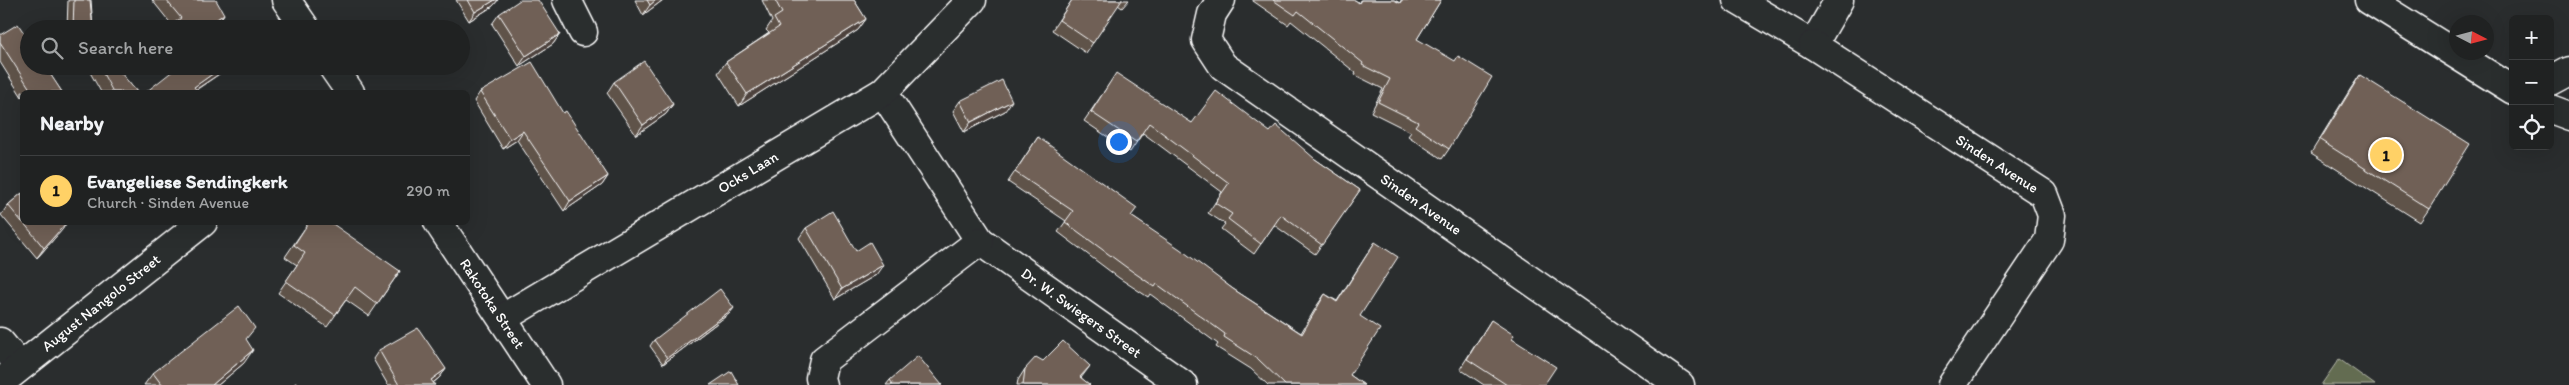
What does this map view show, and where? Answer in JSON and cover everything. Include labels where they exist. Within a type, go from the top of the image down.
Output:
[{"type":"street","points":[[286,0],[300,20]]},
{"type":"street","points":[[567,0],[583,32]]},
{"type":"street","name":"Ocks Laan","points":[[502,318],[883,92],[971,0]]},
{"type":"street","name":"Sinden Avenue","points":[[1221,0],[1212,14],[1206,40],[1223,66],[1680,385]]},
{"type":"street","name":"Sinden Avenue","points":[[1737,0],[1812,45],[2044,194],[2052,215],[2049,240],[1952,385]]},
{"type":"street","points":[[1812,45],[1839,0]]},
{"type":"street","points":[[2369,0],[2509,86]]},
{"type":"street","points":[[2554,80],[2569,71]]},
{"type":"street","points":[[338,75],[349,90]]},
{"type":"street","points":[[2554,83],[2569,86]]},
{"type":"street","name":"Dr. W. Swiegers Street","points":[[883,92],[980,241],[1183,385]]},
{"type":"street","points":[[2554,110],[2569,116]]},
{"type":"street","name":"August Nangolo Street","points":[[0,383],[199,225]]},
{"type":"street","name":"Rakotoka Street","points":[[440,225],[546,385]]},
{"type":"street","points":[[822,385],[820,378],[824,360],[980,241]]},
{"type":"street","points":[[0,342],[20,366]]},
{"type":"green space","points":[[2339,359],[2375,385],[2321,385]]},
{"type":"building","points":[[74,0],[90,0],[92,20],[73,20]]},
{"type":"building","points":[[166,0],[216,0],[224,14],[218,20],[178,20],[181,18]]},
{"type":"building","points":[[468,0],[495,0],[475,12]]},
{"type":"building","points":[[520,0],[538,0],[560,34],[526,56],[499,14]]},
{"type":"building","points":[[647,0],[656,0],[650,5]]},
{"type":"building","points":[[775,0],[854,0],[866,19],[747,94],[726,62],[779,27],[774,18],[782,13]]},
{"type":"building","points":[[1072,0],[1122,0],[1093,43],[1059,20]]},
{"type":"building","points":[[1273,0],[1355,0],[1359,3],[1361,0],[1394,0],[1400,3],[1402,0],[1441,0],[1417,39],[1455,61],[1458,56],[1492,77],[1449,149],[1415,126],[1418,122],[1378,102],[1390,79],[1362,65],[1363,63],[1298,11],[1295,15]]},
{"type":"building","points":[[18,24],[20,27],[20,73],[0,42],[0,35]]},
{"type":"building","points":[[644,61],[673,104],[643,125],[614,82]]},
{"type":"building","points":[[532,62],[563,113],[566,111],[608,176],[570,201],[523,131],[510,139],[480,92]]},
{"type":"building","points":[[1116,73],[1192,123],[1216,91],[1270,132],[1276,125],[1315,159],[1360,190],[1322,245],[1281,215],[1261,244],[1228,219],[1232,214],[1215,203],[1229,183],[1149,123],[1136,142],[1091,112]]},
{"type":"building","points":[[21,75],[51,75],[61,90],[31,90]]},
{"type":"building","points":[[104,75],[123,75],[135,90],[112,90]]},
{"type":"building","points":[[168,75],[211,75],[194,87],[196,90],[149,90]]},
{"type":"building","points":[[2360,75],[2470,144],[2429,209],[2320,140]]},
{"type":"building","points":[[1002,80],[1012,101],[971,122],[960,101]]},
{"type":"building","points":[[1038,137],[1137,208],[1131,216],[1180,249],[1233,289],[1302,334],[1325,294],[1337,302],[1375,242],[1398,257],[1360,316],[1380,329],[1350,375],[1364,385],[1285,385],[1258,359],[1224,337],[1225,334],[1157,284],[1155,287],[1065,222],[1073,211],[1015,172]]},
{"type":"building","points":[[20,195],[20,220],[8,205]]},
{"type":"building","points":[[833,211],[856,251],[870,242],[883,265],[842,289],[806,228]]},
{"type":"building","points":[[25,225],[64,225],[44,248]]},
{"type":"building","points":[[307,225],[334,225],[400,271],[377,304],[355,287],[335,315],[286,281],[305,253],[294,245]]},
{"type":"building","points":[[720,289],[734,308],[667,358],[654,340]]},
{"type":"building","points":[[239,306],[255,328],[246,339],[253,350],[212,385],[162,385],[153,373]]},
{"type":"building","points":[[1491,320],[1514,335],[1512,339],[1556,367],[1544,385],[1507,385],[1467,359]]},
{"type":"building","points":[[418,328],[446,369],[431,380],[435,385],[399,385],[379,350]]},
{"type":"building","points":[[1063,341],[1090,366],[1080,377],[1090,385],[1023,385],[1025,369],[1036,357],[1043,361]]},
{"type":"building","points":[[918,356],[942,385],[891,385],[893,384],[890,380]]},
{"type":"building","points":[[731,371],[739,385],[710,385]]},
{"type":"place","name":"Evangeliese Sendingkerk","points":[[2386,155]]}]
